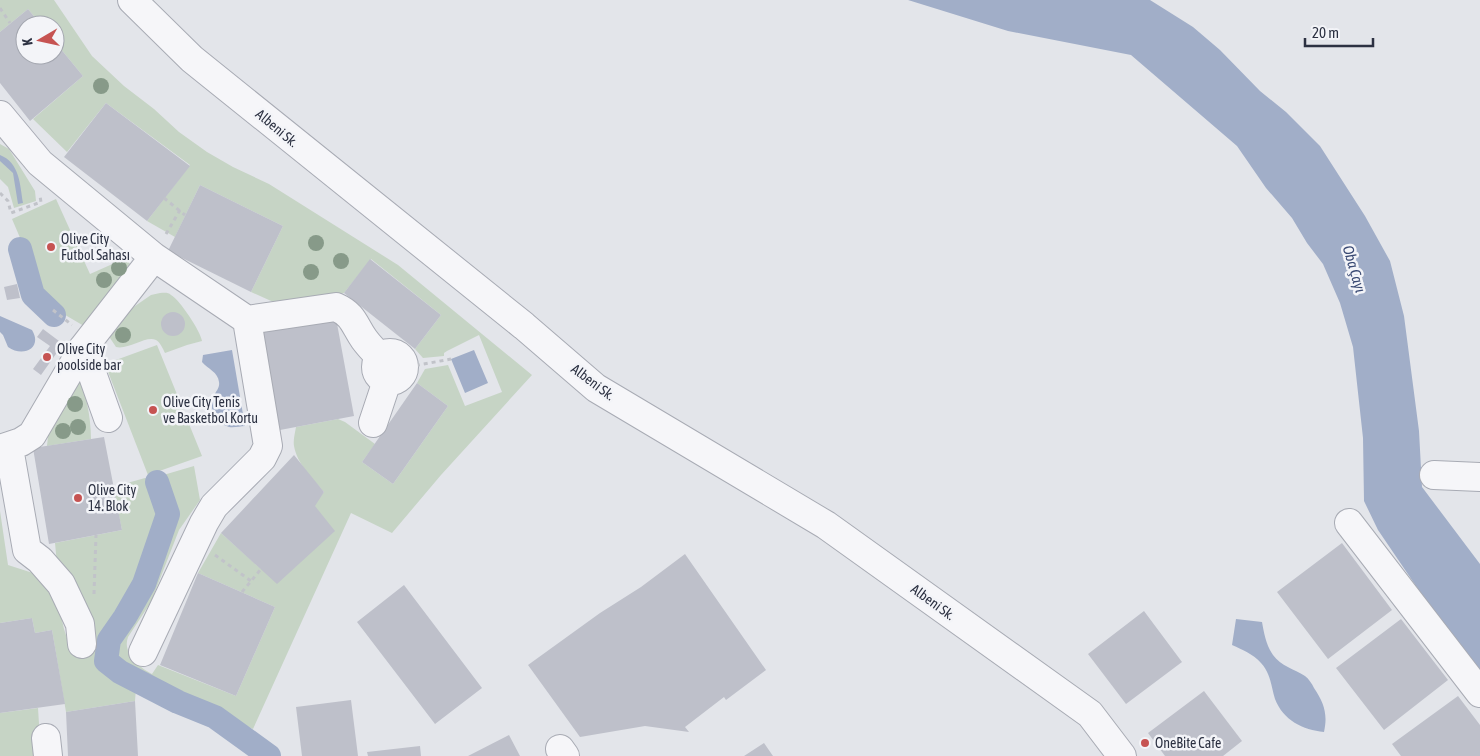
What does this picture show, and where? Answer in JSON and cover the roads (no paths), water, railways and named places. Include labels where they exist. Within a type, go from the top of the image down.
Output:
[{"type":"street","name":"Albeni Sk.","points":[[132,0],[192,59],[524,326],[596,388],[826,525],[1090,714],[1122,756]]},
{"type":"street","points":[[0,115],[39,180],[247,320],[336,307],[344,310],[353,319],[363,338],[390,369],[373,422]]},
{"type":"street","points":[[81,634],[61,584],[40,560],[27,550],[4,449],[32,435],[83,348],[154,256]]},
{"type":"street","points":[[143,652],[195,541],[214,506],[267,451],[268,446],[247,320]]},
{"type":"street","points":[[83,348],[108,418]]},
{"type":"street","points":[[1434,475],[1480,478]]},
{"type":"street","points":[[1349,524],[1480,693]]},
{"type":"street","name":"Albeni Sk.","points":[[1090,714],[1114,756]]},
{"type":"water","name":"Oba Çayı","points":[[908,0],[1150,0],[1193,27],[1220,50],[1260,91],[1286,112],[1320,146],[1365,216],[1390,261],[1404,316],[1419,431],[1422,487],[1480,564],[1480,674],[1454,642],[1378,530],[1364,501],[1363,438],[1353,347],[1340,303],[1323,264],[1307,243],[1292,218],[1266,188],[1237,146],[1131,55],[1008,31]]},
{"type":"water","points":[[0,155],[12,163],[18,175],[23,203],[18,204],[13,173],[0,161]]},
{"type":"water","points":[[0,316],[32,330],[35,342],[30,349],[20,352],[8,347],[0,332]]},
{"type":"water","points":[[232,350],[245,426],[229,427],[220,422],[214,415],[212,401],[219,382],[215,373],[202,362],[203,355]]},
{"type":"water","points":[[474,350],[488,383],[465,393],[451,359]]},
{"type":"water","points":[[1236,619],[1262,622],[1267,643],[1273,655],[1280,662],[1309,680],[1324,709],[1326,720],[1324,732],[1301,726],[1283,713],[1275,699],[1269,676],[1264,667],[1251,655],[1232,645]]},
{"type":"waterway","points":[[20,249],[33,295],[54,315]]},
{"type":"waterway","points":[[157,482],[168,514],[144,584],[109,640],[106,661],[120,672],[178,702],[215,717],[269,756]]},
{"type":"place","name":"Olive City Futbol Sahası","points":[[51,247]]},
{"type":"place","name":"Olive City poolside bar","points":[[47,357]]},
{"type":"place","name":"Olive City Tenis ve Basketbol Kortu","points":[[153,410]]},
{"type":"place","name":"Olive City 14. Blok","points":[[78,498]]},
{"type":"place","name":"OneBite Cafe","points":[[1145,743]]}]
